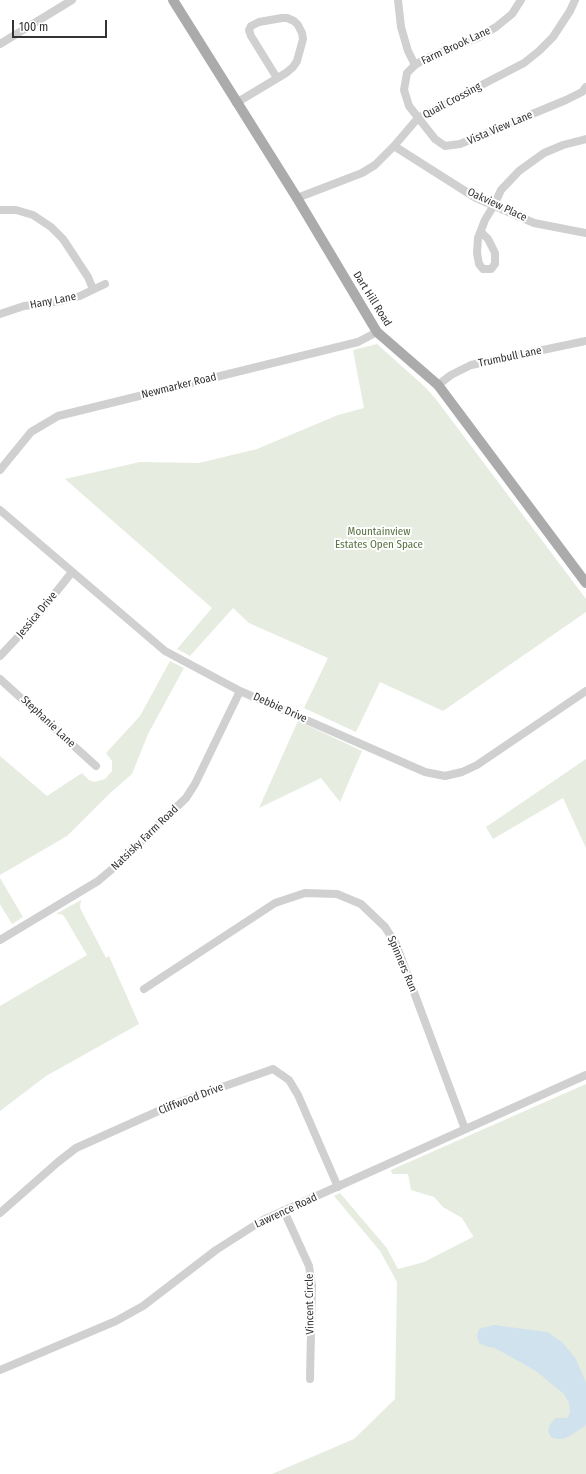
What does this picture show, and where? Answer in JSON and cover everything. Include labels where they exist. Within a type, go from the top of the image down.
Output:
[{"type":"main road","name":"Dart Hill Road","points":[[173,0],[236,103],[297,198],[377,332],[438,385],[586,583]]},
{"type":"street","points":[[0,44],[72,0]]},
{"type":"street","points":[[398,0],[401,27],[408,51],[415,65]]},
{"type":"street","name":"Farm Brook Lane","points":[[418,118],[409,106],[404,90],[407,73],[415,65],[425,59],[479,37],[496,27],[512,14],[521,0]]},
{"type":"street","name":"Quail Crossing","points":[[297,198],[362,173],[375,166],[418,118],[524,63],[539,51],[552,37],[575,0]]},
{"type":"street","points":[[236,103],[277,78],[293,67],[297,61],[302,46],[302,33],[294,21],[287,18],[259,22],[251,26],[249,30],[251,36],[277,78]]},
{"type":"street","name":"Vista View Lane","points":[[418,118],[435,139],[445,146],[460,144],[566,100],[582,92],[586,87]]},
{"type":"street","points":[[481,232],[485,220],[501,190],[519,170],[544,153],[563,145],[586,139]]},
{"type":"street","name":"Oakview Place","points":[[394,146],[476,198],[534,223],[586,232]]},
{"type":"street","points":[[0,210],[16,210],[33,215],[51,227],[63,239],[88,277],[93,289]]},
{"type":"street","name":"Hany Lane","points":[[0,314],[24,306],[61,301],[80,296],[105,284]]},
{"type":"street","name":"Newmarker Road","points":[[0,470],[31,432],[58,416],[358,342],[377,332]]},
{"type":"street","name":"Trumbull Lane","points":[[438,385],[450,375],[471,365],[586,341]]},
{"type":"street","name":"Debbie Drive","points":[[0,510],[165,651],[240,691],[425,772],[445,776],[462,772],[477,765],[586,691]]},
{"type":"street","name":"Jessica Drive","points":[[0,656],[34,620],[72,572]]},
{"type":"street","name":"Stephanie Lane","points":[[0,679],[96,766]]},
{"type":"street","name":"Natsisky Farm Road","points":[[0,940],[98,881],[186,798],[195,784],[240,691]]},
{"type":"street","name":"Spinners Run","points":[[144,989],[275,903],[305,893],[337,894],[361,904],[385,927],[396,944],[465,1129]]},
{"type":"street","name":"Cliffwood Drive","points":[[0,1213],[76,1148],[174,1104],[273,1069],[289,1080],[298,1095],[338,1187]]},
{"type":"street","name":"Lawrence Road","points":[[0,1370],[116,1321],[143,1306],[216,1250],[263,1220],[586,1075]]},
{"type":"street","name":"Vincent Circle","points":[[284,1211],[309,1266],[312,1285],[310,1379]]},
{"type":"green space","name":"Mountainview Estates Open Space","points":[[377,344],[425,387],[435,398],[586,599],[586,612],[443,711],[380,682],[356,732],[304,708],[328,658],[249,623],[233,608],[190,656],[177,649],[212,608],[65,479],[140,462],[199,463],[257,449],[338,415],[364,408],[353,350]]},
{"type":"green space","points":[[170,661],[184,668],[148,734],[132,774],[109,794],[67,836],[0,875],[0,756],[47,796],[82,773],[89,780],[94,782],[105,779],[112,771],[112,761],[106,753],[140,716]]},
{"type":"green space","points":[[298,721],[362,751],[340,802],[321,778],[259,808]]},
{"type":"green space","points":[[586,759],[586,848],[563,798],[493,839],[486,827]]},
{"type":"green space","points":[[0,878],[23,917],[12,924],[0,904]]},
{"type":"green space","points":[[81,900],[80,908],[106,958],[109,956],[139,1024],[46,1076],[0,1111],[0,1006],[87,955],[64,916],[61,914],[56,914]]},
{"type":"green space","points":[[586,1084],[586,1474],[272,1474],[354,1439],[395,1399],[397,1282],[380,1251],[334,1196],[340,1193],[386,1247],[398,1269],[424,1262],[473,1236],[462,1218],[443,1207],[434,1197],[411,1190],[408,1174],[392,1174],[391,1170]]},
{"type":"water","points":[[494,1325],[547,1332],[562,1342],[576,1359],[586,1383],[585,1426],[563,1439],[551,1437],[548,1430],[551,1423],[556,1418],[567,1418],[570,1412],[569,1403],[564,1394],[536,1371],[495,1348],[479,1343],[477,1336],[479,1329]]}]
